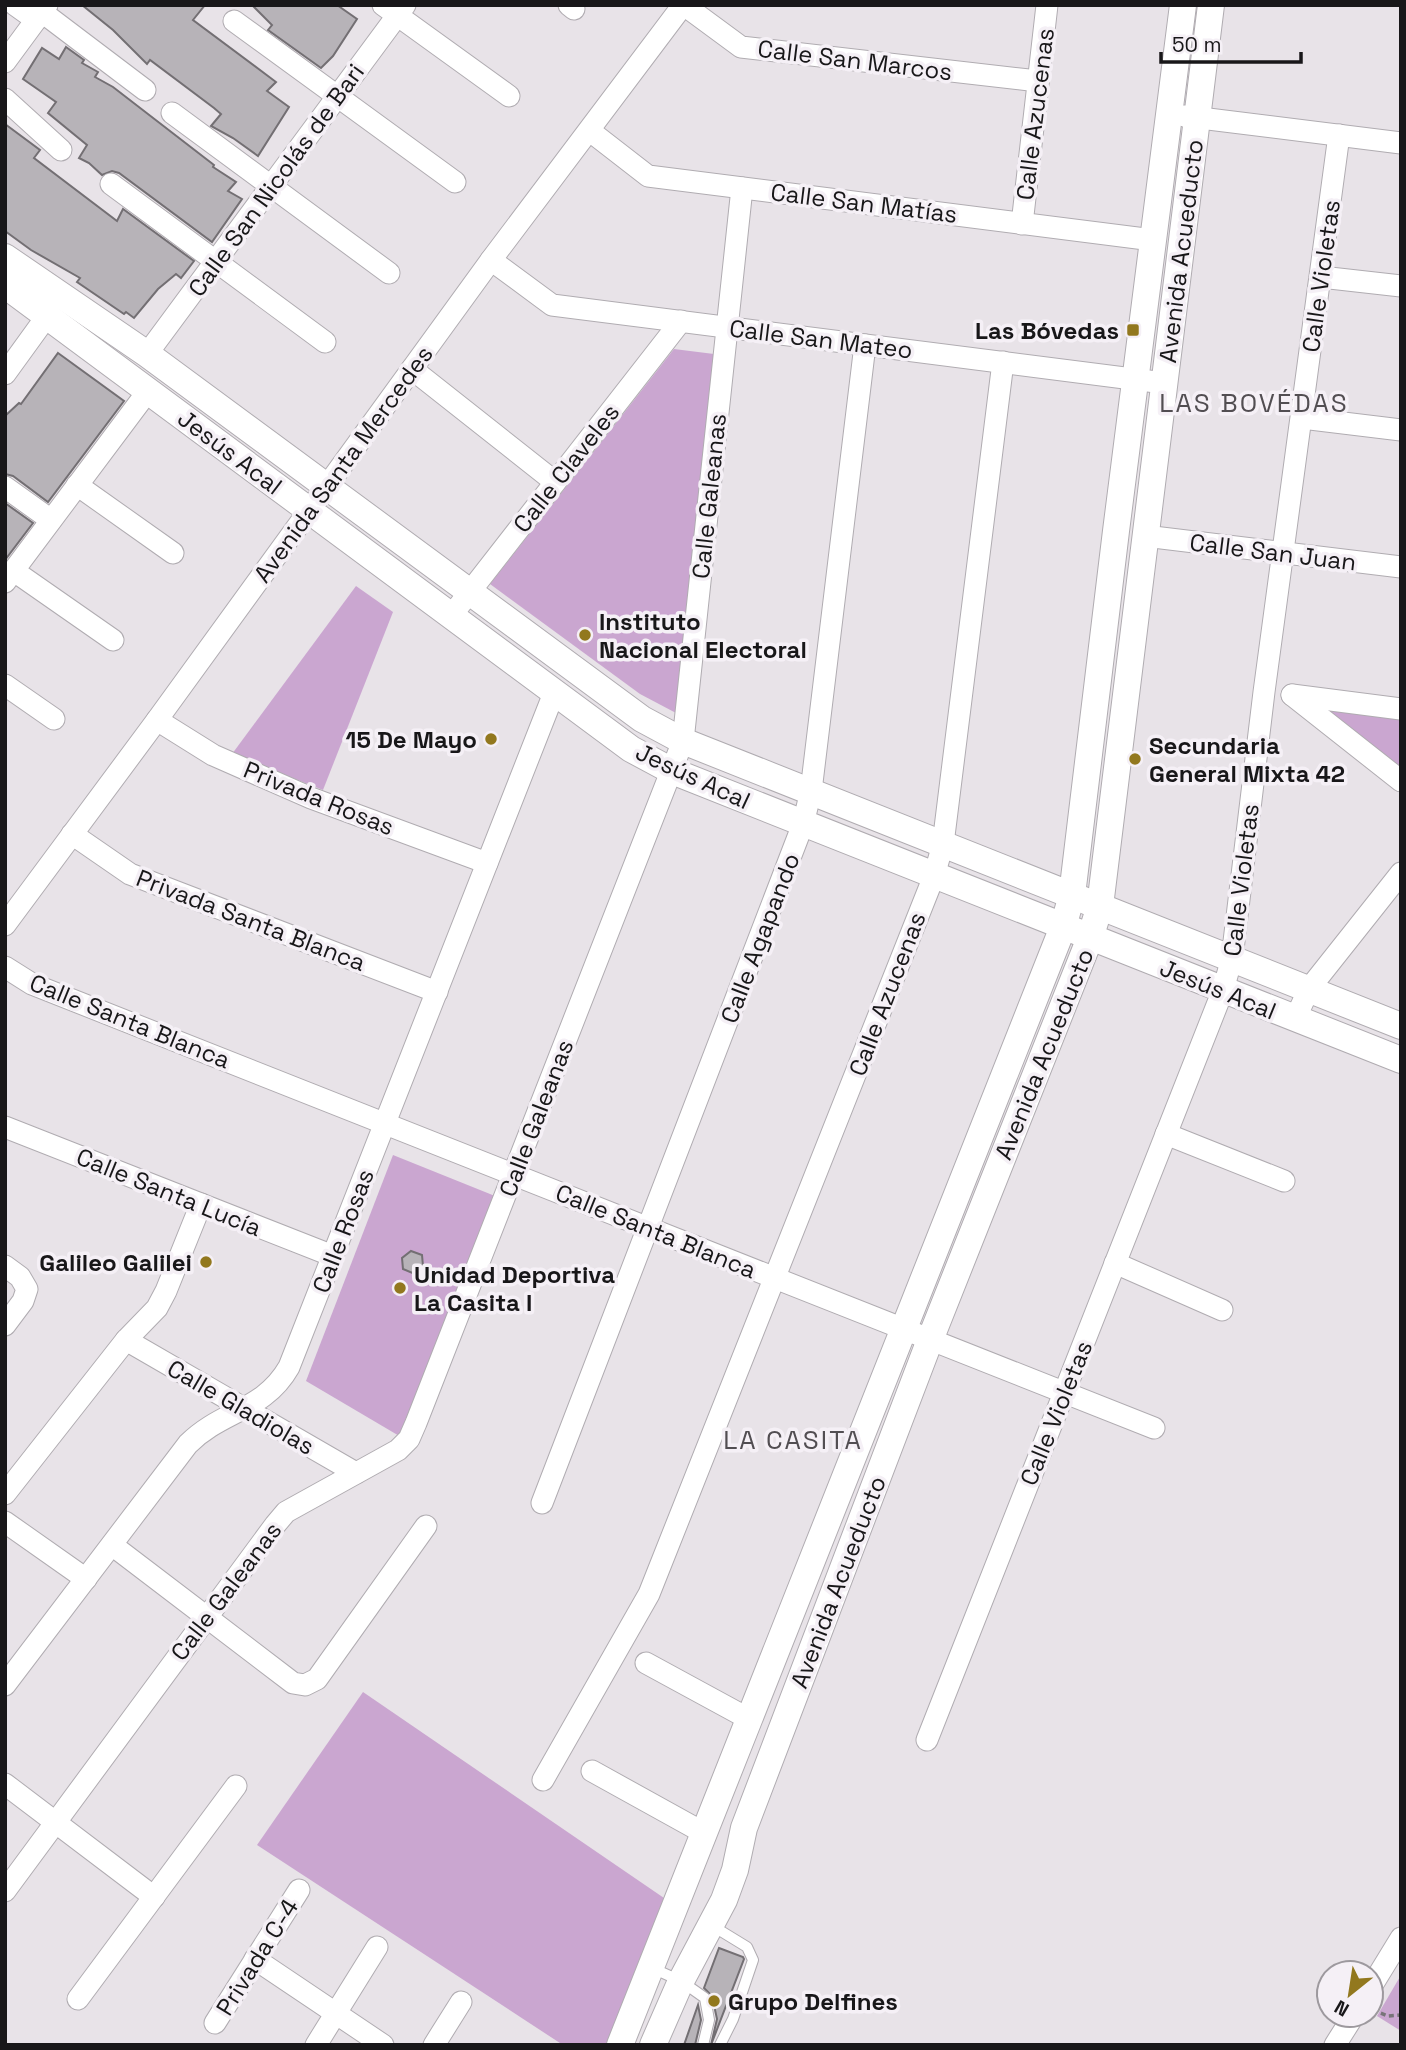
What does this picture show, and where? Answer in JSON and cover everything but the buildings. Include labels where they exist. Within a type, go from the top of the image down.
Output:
[{"type":"street","points":[[15,5],[41,12],[145,90]]},
{"type":"street","name":"Calle San Marcos","points":[[683,5],[741,47],[1038,81]]},
{"type":"street","name":"Avenida Santa Mercedes","points":[[5,925],[491,260],[683,5]]},
{"type":"street","name":"Calle Azucenas","points":[[1022,224],[1047,5]]},
{"type":"street","name":"Avenida Acueducto","points":[[620,2045],[1063,927],[1072,895],[1183,5]]},
{"type":"street","name":"Avenida Acueducto","points":[[653,2045],[681,1981],[724,1900],[735,1870],[744,1828],[930,1340],[1100,906],[1211,5]]},
{"type":"street","points":[[395,9],[509,96]]},
{"type":"street","name":"Calle San Nicolás de Bari","points":[[147,354],[337,98],[395,9]]},
{"type":"street","points":[[5,62],[41,12]]},
{"type":"street","points":[[234,21],[455,182]]},
{"type":"street","points":[[5,99],[61,150]]},
{"type":"street","points":[[172,113],[388,273]]},
{"type":"street","points":[[1169,114],[1401,143]]},
{"type":"street","name":"Calle San Matías","points":[[590,131],[648,176],[1153,240]]},
{"type":"street","name":"Calle Violetas","points":[[927,1740],[1223,990],[1232,958],[1339,135]]},
{"type":"street","points":[[111,184],[325,342]]},
{"type":"street","name":"Calle Galeanas","points":[[5,1891],[206,1617],[286,1513],[398,1450],[409,1439],[683,741],[742,188]]},
{"type":"street","name":"Jesús Acal","points":[[5,257],[147,354],[642,719],[683,741],[1401,1026]]},
{"type":"street","name":"Calle San Mateo","points":[[491,260],[552,305],[1164,383]]},
{"type":"street","points":[[1321,277],[1401,286]]},
{"type":"street","name":"Jesús Acal","points":[[5,285],[631,749],[672,771],[803,824],[1401,1060]]},
{"type":"street","points":[[5,374],[47,316]]},
{"type":"street","name":"Calle Claveles","points":[[451,616],[681,321]]},
{"type":"street","name":"Calle Agapando","points":[[542,1503],[803,824],[811,792],[865,345]]},
{"type":"street","name":"Calle Azucenas","points":[[543,1780],[649,1594],[934,876],[943,844],[1003,362]]},
{"type":"street","points":[[412,369],[555,482]]},
{"type":"street","points":[[113,640],[9,577],[148,391]]},
{"type":"street","points":[[1302,418],[1401,430]]},
{"type":"street","points":[[77,485],[173,553]]},
{"type":"street","points":[[5,486],[51,520]]},
{"type":"street","name":"Calle San Juan","points":[[1145,536],[1401,567]]},
{"type":"street","points":[[5,685],[54,719]]},
{"type":"street","points":[[1265,692],[1401,709]]},
{"type":"street","name":"Calle Rosas","points":[[8,1675],[86,1579],[188,1444],[201,1431],[274,1389],[289,1367],[554,693]]},
{"type":"street","points":[[1292,695],[1401,781]]},
{"type":"street","name":"Privada Rosas","points":[[157,720],[213,755],[311,798],[487,863]]},
{"type":"street","name":"Privada Santa Blanca","points":[[72,834],[131,874],[437,992]]},
{"type":"street","points":[[1295,1019],[1309,989],[1401,873]]},
{"type":"street","name":"Calle Santa Blanca","points":[[5,967],[32,984],[1154,1428]]},
{"type":"street","name":"Calle Santa Lucía","points":[[5,1127],[333,1256]]},
{"type":"street","points":[[1166,1133],[1284,1181]]},
{"type":"street","points":[[5,1494],[126,1340],[158,1308],[201,1204]]},
{"type":"street","points":[[1115,1264],[1222,1310]]},
{"type":"street","points":[[5,1266],[20,1277],[27,1289],[23,1301],[5,1325]]},
{"type":"street","name":"Calle Gladiolas","points":[[126,1340],[356,1473]]},
{"type":"street","points":[[5,1522],[86,1579]]},
{"type":"street","points":[[112,1545],[293,1683],[305,1685],[317,1679],[426,1526]]},
{"type":"street","points":[[646,1663],[749,1719]]},
{"type":"street","points":[[592,1771],[704,1833]]},
{"type":"street","points":[[5,1784],[154,1897]]},
{"type":"street","points":[[78,1999],[236,1786]]},
{"type":"street","name":"Privada C-4","points":[[215,2023],[299,1890]]},
{"type":"street","points":[[1385,1964],[1401,1938]]},
{"type":"street","points":[[316,2045],[377,1947]]},
{"type":"street","points":[[255,1959],[383,2045]]},
{"type":"street","points":[[434,2045],[461,2002]]},
{"type":"street","points":[[1335,2045],[1345,2029]]},
{"type":"lane","points":[[711,1926],[747,1947],[753,1960],[733,2019],[720,2045]]},
{"type":"lane","points":[[651,1968],[681,1981],[705,1997],[709,2020],[703,2045]]},
{"type":"shaded area","points":[[674,349],[714,354],[676,713],[640,694],[490,584]]},
{"type":"shaded area","points":[[356,586],[393,612],[323,790],[232,754]]},
{"type":"shaded area","points":[[1320,707],[1401,717],[1401,770]]},
{"type":"shaded area","name":"Unidad Deportiva La Casita I","points":[[393,1155],[495,1196],[401,1437],[306,1381]]},
{"type":"shaded area","points":[[363,1692],[664,1898],[609,2045],[563,2045],[257,1845]]},
{"type":"shaded area","points":[[1401,1975],[1401,2031],[1385,2021],[1385,2002]]},
{"type":"place","name":"Las Bóvedas","points":[[1133,330]]},
{"type":"place","name":"Instituto Nacional Electoral","points":[[585,635]]},
{"type":"place","name":"15 De Mayo","points":[[491,739]]},
{"type":"place","name":"Secundaria General Mixta 42","points":[[1135,759]]},
{"type":"place","name":"Galileo Galilei","points":[[206,1262]]},
{"type":"place","name":"Unidad Deportiva La Casita I","points":[[400,1288]]},
{"type":"place","name":"Grupo Delfines","points":[[714,2001]]},
{"type":"district","name":"LAS BOVÉDAS","points":[[1254,403]]},
{"type":"district","name":"LA CASITA","points":[[793,1440]]}]
